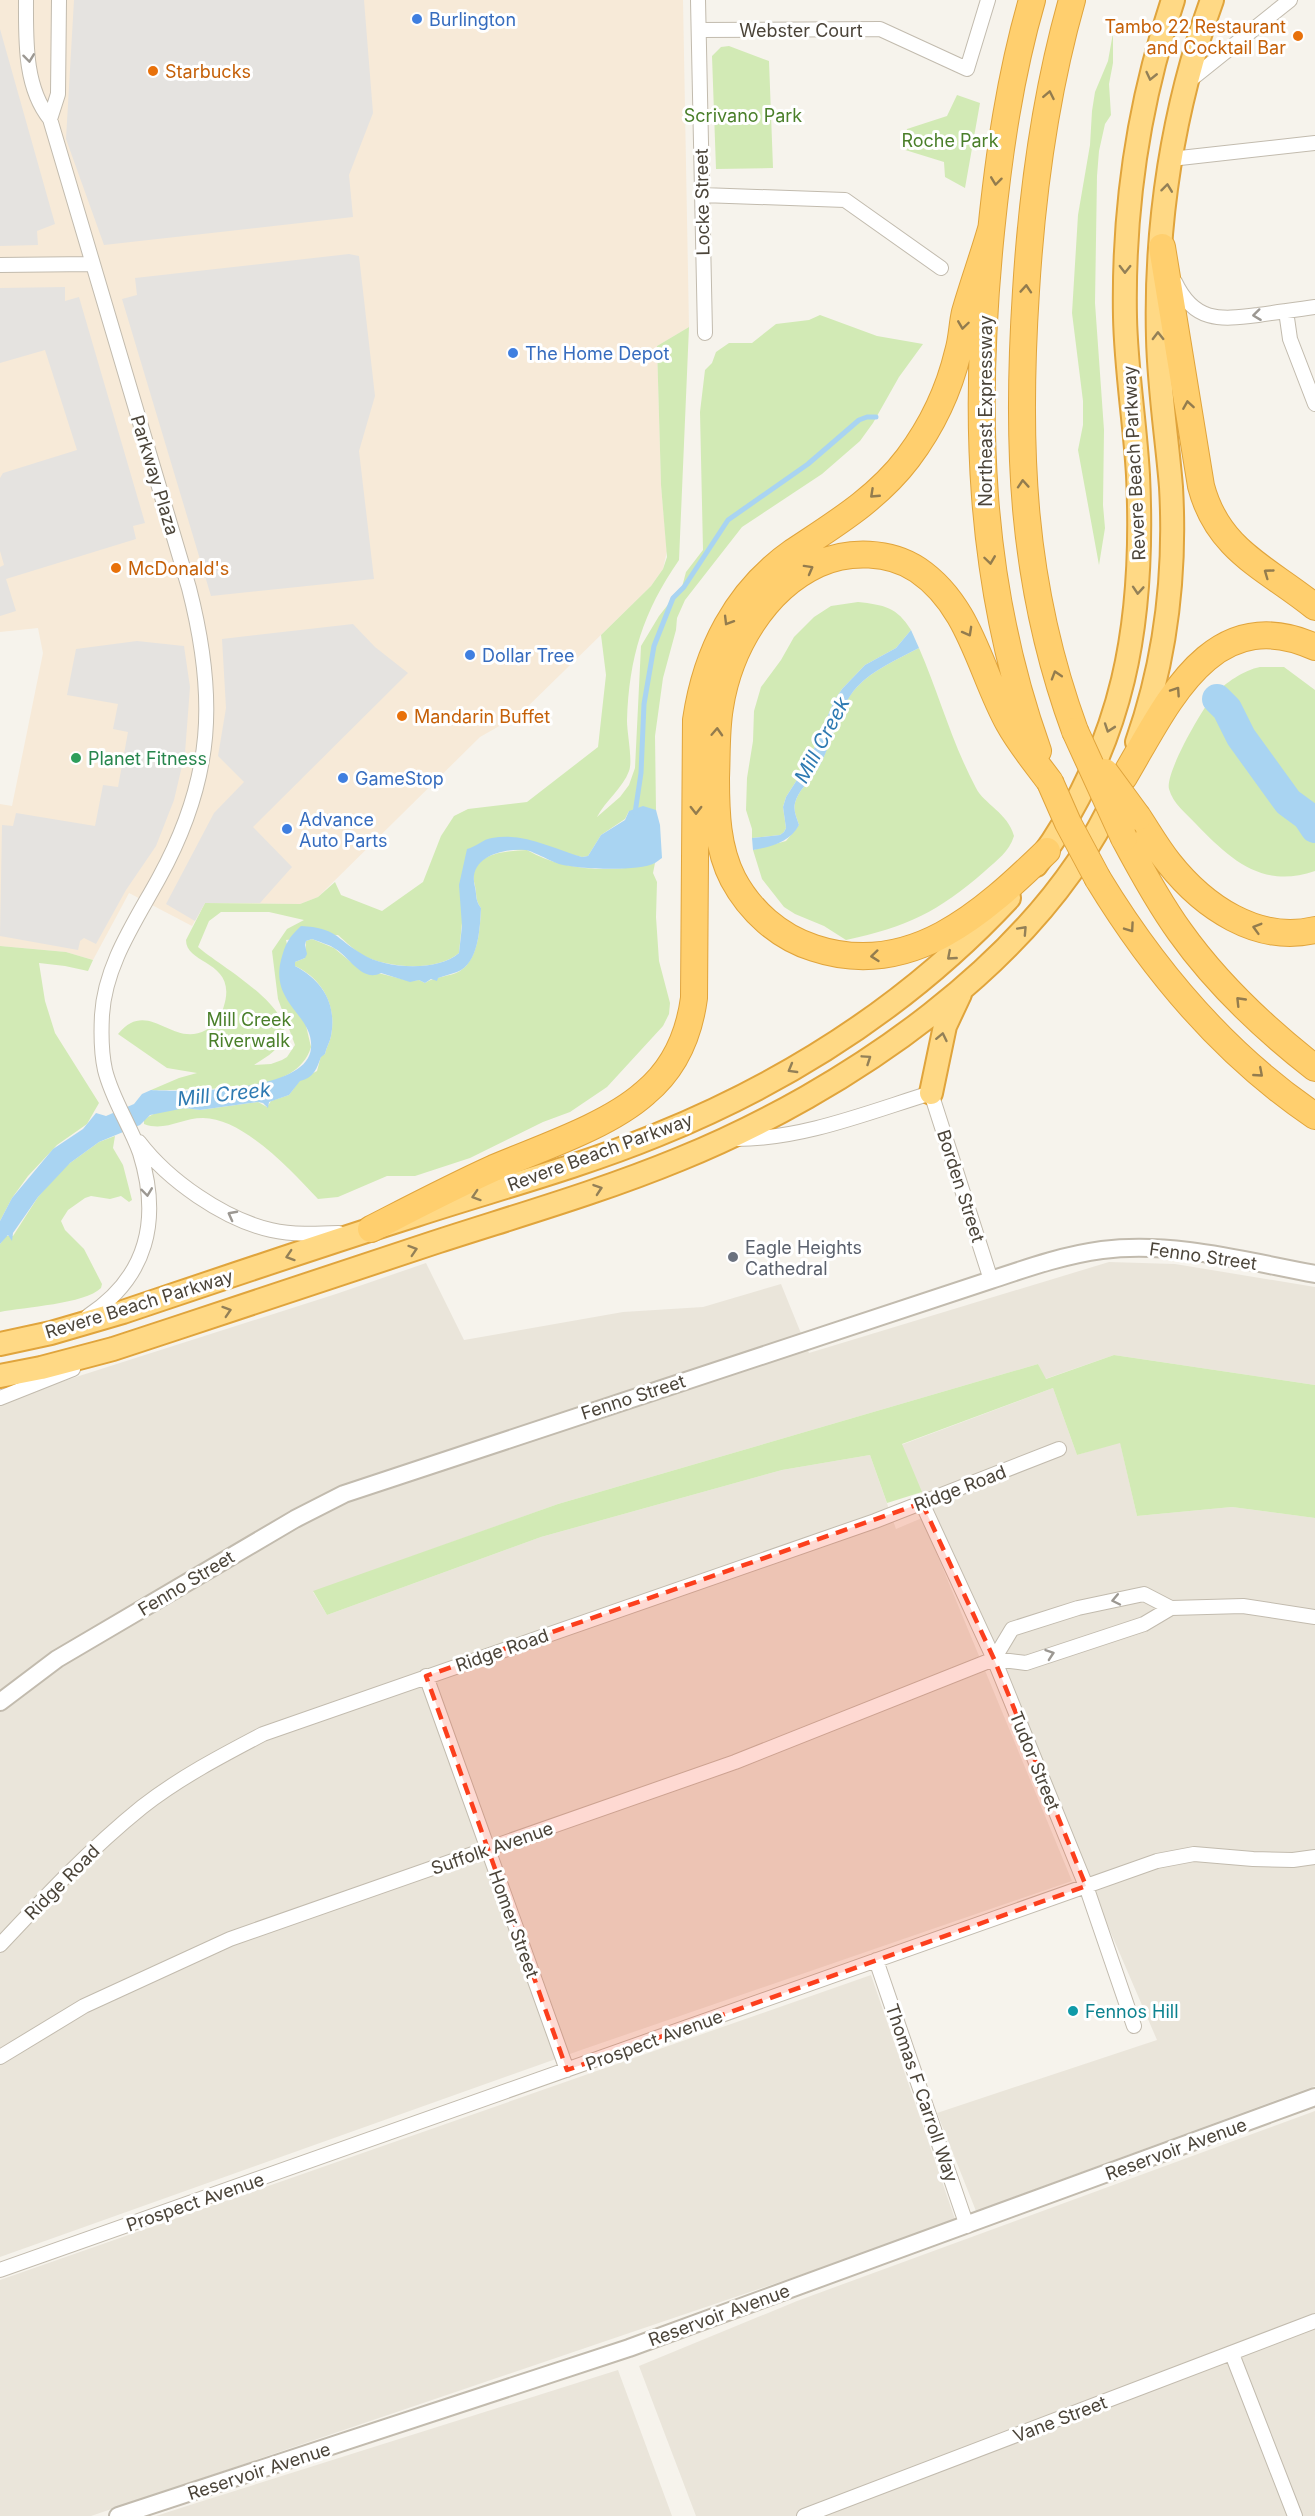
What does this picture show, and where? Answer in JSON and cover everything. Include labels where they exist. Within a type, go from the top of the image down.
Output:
[{"type":"highway","name":"Northeast Expressway","points":[[1032,0],[1006,112],[985,308],[982,467],[987,538],[995,591],[1008,650],[1024,711],[1050,782],[1072,832],[1098,879],[1153,961],[1194,1009],[1254,1069],[1315,1116]]},
{"type":"highway","name":"Northeast Expressway","points":[[1072,0],[1051,84],[1036,175],[1026,288],[1021,425],[1025,515],[1033,577],[1054,672],[1075,731],[1131,828],[1157,897],[1201,960],[1253,1016],[1315,1068]]},
{"type":"highway","name":"Revere Beach Parkway","points":[[0,1344],[66,1329],[123,1312],[625,1147],[683,1124],[766,1083],[845,1036],[919,983],[988,920],[1029,874],[1047,850],[1074,805],[1104,741],[1125,672],[1134,626],[1138,595],[1140,535],[1125,318],[1126,246],[1130,195],[1142,121],[1152,70],[1173,0]]},
{"type":"highway","name":"Revere Beach Parkway","points":[[0,1376],[69,1361],[172,1329],[627,1179],[726,1139],[791,1105],[860,1064],[966,985],[1010,944],[1064,881],[1097,830],[1124,777],[1143,726],[1158,671],[1170,588],[1171,490],[1158,342],[1162,247],[1171,159],[1186,84],[1212,0]]},
{"type":"highway","points":[[371,1229],[456,1185],[572,1135],[618,1112],[645,1094],[672,1062],[685,1036],[694,998],[696,720],[703,683],[716,645],[735,611],[760,580],[791,554],[861,506],[893,476],[920,441],[952,377],[965,314],[992,229]]},
{"type":"highway","points":[[1162,247],[1201,486],[1208,510],[1214,523],[1233,545],[1315,608]]},
{"type":"highway","points":[[1047,850],[1015,882],[973,916],[953,930],[910,949],[869,957],[849,957],[827,953],[789,938],[757,912],[743,895],[732,878],[719,836],[716,794],[718,724],[729,670],[743,638],[763,608],[789,582],[806,570],[825,561],[844,556],[873,555],[900,561],[926,576],[953,607],[973,640],[1008,723],[1050,782]]},
{"type":"highway","points":[[1124,777],[1180,684],[1197,665],[1220,648],[1244,638],[1271,636],[1302,641],[1315,647]]},
{"type":"highway","points":[[1131,828],[1161,853],[1180,877],[1220,910],[1240,922],[1289,934],[1315,930]]},
{"type":"highway","points":[[931,1093],[945,1026],[966,985]]},
{"type":"street","name":"Parkway Plaza","points":[[26,0],[31,75],[37,97],[50,119],[189,588],[201,641],[207,684],[203,754],[185,820],[166,865],[126,937],[105,986],[101,1021],[102,1058],[107,1077],[133,1135]]},
{"type":"street","points":[[50,119],[58,94],[59,0]]},
{"type":"street","name":"Locke Street","points":[[698,0],[705,333]]},
{"type":"street","name":"Webster Court","points":[[699,30],[880,29],[967,69],[988,0]]},
{"type":"street","points":[[1186,84],[1290,0]]},
{"type":"street","points":[[1171,159],[1315,143]]},
{"type":"street","points":[[702,195],[845,200],[941,268]]},
{"type":"street","points":[[1162,247],[1181,293],[1192,306],[1203,314],[1216,318],[1231,318],[1315,307]]},
{"type":"street","points":[[0,265],[92,264]]},
{"type":"street","points":[[1286,311],[1290,339],[1315,404]]},
{"type":"street","points":[[726,1139],[764,1137],[801,1131],[931,1093]]},
{"type":"street","name":"Borden Street","points":[[931,1093],[991,1280]]},
{"type":"street","points":[[133,1135],[147,1153],[175,1179],[248,1223],[279,1232],[342,1233],[371,1229]]},
{"type":"street","points":[[66,1329],[117,1294],[135,1271],[144,1251],[148,1228],[148,1199],[140,1156],[133,1135]]},
{"type":"street","name":"Fenno Street","points":[[0,1702],[57,1659],[295,1519],[354,1490],[991,1280],[1086,1252],[1138,1247],[1181,1250],[1315,1274]]},
{"type":"street","name":"Revere Beach Parkway","points":[[0,1398],[172,1329]]},
{"type":"street","name":"Ridge Road","points":[[0,1945],[93,1849],[143,1806],[208,1763],[263,1734],[875,1521],[1059,1449]]},
{"type":"street","name":"Tudor Street","points":[[922,1503],[994,1659],[1086,1886],[1134,2026]]},
{"type":"street","name":"Suffolk Avenue","points":[[994,1659],[1012,1629],[1078,1608],[1144,1594],[1171,1608],[1243,1606],[1315,1617]]},
{"type":"street","name":"Suffolk Avenue","points":[[0,2057],[84,2006],[202,1951],[735,1762],[994,1659],[1026,1663],[1144,1624],[1171,1608]]},
{"type":"street","name":"Homer Street","points":[[426,1676],[567,2070]]},
{"type":"street","name":"Prospect Avenue","points":[[0,2271],[1157,1861],[1194,1854],[1293,1860],[1315,1857]]},
{"type":"street","name":"Thomas F Carroll Way","points":[[876,1960],[967,2226]]},
{"type":"street","name":"Reservoir Avenue","points":[[118,2516],[629,2348],[1315,2097]]},
{"type":"street","name":"Vane Street","points":[[804,2516],[1315,2321]]},
{"type":"street","points":[[1232,2354],[1295,2516]]},
{"type":"highlighted area","points":[[922,1503],[994,1659],[1086,1886],[567,2070],[426,1676]]},
{"type":"shaded area","points":[[0,0],[683,0],[689,327],[657,346],[661,485],[667,551],[663,569],[651,586],[519,715],[480,737],[318,897],[300,904],[205,903],[192,926],[129,893],[93,960],[66,952],[0,946],[0,804],[12,806],[43,653],[38,628],[0,632]]},
{"type":"shaded area","points":[[74,0],[364,0],[373,113],[349,175],[353,217],[104,245],[66,139]]},
{"type":"shaded area","points":[[0,29],[55,224],[37,231],[38,245],[0,246]]},
{"type":"shaded area","points":[[349,254],[359,256],[375,396],[359,451],[374,579],[211,596],[122,299],[137,295],[135,278]]},
{"type":"shaded area","points":[[65,287],[65,301],[79,297],[145,523],[133,526],[136,539],[6,579],[16,611],[0,616],[0,567],[4,565],[0,551],[0,478],[3,473],[77,450],[45,350],[0,363],[0,288]]},
{"type":"shaded area","points":[[353,624],[375,647],[408,673],[253,827],[292,867],[260,903],[205,903],[195,921],[166,904],[214,813],[244,782],[218,756],[226,708],[222,639]]},
{"type":"shaded area","points":[[137,641],[184,646],[190,687],[185,753],[174,800],[156,846],[126,890],[96,944],[84,938],[80,941],[78,950],[0,936],[2,825],[13,826],[16,813],[95,826],[103,785],[118,787],[128,732],[113,729],[118,704],[67,695],[76,649]]},
{"type":"shaded area","points":[[1109,1262],[1175,1264],[1315,1287],[1315,1385],[1114,1355],[1045,1379],[1038,1364],[558,1504],[313,1592],[327,1615],[541,1537],[782,1470],[870,1455],[896,1529],[922,1518],[1072,1881],[584,2049],[0,2257],[0,1404],[51,1385],[426,1263],[464,1340],[623,1312],[703,1307],[781,1284],[809,1353]]},
{"type":"shaded area","points":[[1053,1388],[1077,1455],[1120,1442],[1137,1516],[1232,1507],[1315,1518],[1315,2086],[976,2211],[937,2113],[1157,2040],[901,1445]]},
{"type":"shaded area","points":[[871,1975],[956,2222],[91,2516],[0,2516],[0,2280]]},
{"type":"shaded area","points":[[1315,2111],[1315,2516],[696,2516],[639,2366],[797,2301]]},
{"type":"shaded area","points":[[618,2370],[672,2516],[156,2516],[190,2505]]},
{"type":"green space","points":[[1113,33],[1113,63],[1109,84],[1111,115],[1105,124],[1099,151],[1097,176],[1095,303],[1104,430],[1105,528],[1099,565],[1078,450],[1083,425],[1083,401],[1072,313],[1078,215],[1090,145],[1092,111],[1095,92],[1108,61]]},
{"type":"green space","name":"Scrivano Park","points":[[729,46],[769,61],[773,168],[716,169],[712,56],[721,47]]},
{"type":"green space","name":"Roche Park","points":[[957,95],[980,103],[965,188],[945,177],[944,162],[902,149],[907,129],[947,116]]},
{"type":"green space","name":"Mill Creek Riverwalk","points":[[820,315],[877,336],[923,344],[899,377],[860,441],[822,474],[742,527],[685,600],[677,618],[663,678],[655,736],[656,810],[629,811],[625,819],[601,835],[588,856],[582,857],[552,850],[474,850],[459,953],[450,959],[426,965],[399,965],[364,956],[338,935],[286,940],[311,1047],[304,1061],[293,1072],[263,1084],[228,1088],[151,1090],[197,1073],[167,1068],[118,1034],[129,1024],[140,1020],[151,1021],[182,1033],[194,1034],[212,1026],[218,1018],[223,1009],[226,993],[224,981],[219,972],[194,955],[188,948],[186,940],[205,903],[300,904],[318,897],[335,882],[341,895],[382,911],[423,882],[441,836],[454,816],[468,809],[527,802],[598,747],[606,675],[601,635],[651,586],[663,569],[667,557],[661,485],[657,346],[689,327],[679,560],[647,617],[635,656],[628,698],[629,771],[623,783],[597,817],[620,797],[629,785],[635,768],[641,646],[659,616],[682,587],[686,572],[703,550],[700,412],[705,370],[712,363],[716,352],[729,343],[752,343],[776,324],[809,320]],"holes":[[[221,912],[269,912],[304,920],[287,929],[272,951],[278,999],[295,1045],[287,1057],[282,1060],[271,1064],[254,1065],[273,1052],[282,1041],[284,1029],[279,1015],[254,989],[198,947],[209,921]]]},
{"type":"green space","points":[[858,602],[889,608],[906,622],[911,630],[896,648],[865,665],[834,701],[809,761],[786,797],[783,807],[786,828],[784,832],[780,835],[752,838],[752,829],[746,810],[747,778],[753,741],[754,711],[761,687],[781,660],[794,637],[814,617],[831,606]]},
{"type":"green space","points":[[919,648],[960,754],[976,788],[1007,821],[1014,836],[1009,847],[998,859],[968,885],[936,907],[887,930],[846,940],[824,926],[784,907],[762,879],[753,850],[786,841],[799,825],[794,809],[796,799],[821,762],[844,706],[857,687],[879,670]]},
{"type":"green space","points":[[1260,667],[1284,667],[1315,690],[1315,871],[1296,876],[1263,874],[1235,859],[1180,808],[1169,789],[1169,781],[1178,756],[1208,702],[1229,682],[1241,674]]},
{"type":"green space","points":[[527,850],[557,863],[590,868],[623,868],[655,863],[653,873],[657,882],[656,917],[659,961],[670,1003],[669,1014],[663,1026],[607,1087],[570,1112],[543,1122],[470,1158],[415,1176],[387,1176],[338,1197],[318,1199],[266,1148],[250,1136],[218,1120],[203,1118],[166,1126],[144,1124],[144,1120],[150,1116],[164,1111],[200,1110],[258,1102],[267,1107],[271,1101],[289,1095],[300,1080],[317,1071],[321,1056],[325,1054],[331,1036],[332,1014],[326,995],[313,978],[295,966],[295,962],[305,958],[306,941],[312,939],[334,948],[358,968],[410,981],[419,980],[425,983],[456,973],[471,959],[477,942],[481,908],[475,886],[476,867],[482,860],[499,853]]},
{"type":"green space","points":[[0,946],[66,952],[93,960],[88,971],[39,963],[45,1001],[55,1033],[99,1103],[87,1124],[57,1145],[28,1176],[12,1198],[0,1221]]},
{"type":"green space","points":[[115,1136],[113,1148],[123,1165],[132,1200],[129,1202],[121,1196],[110,1199],[91,1196],[68,1210],[61,1221],[65,1230],[84,1249],[102,1284],[101,1288],[82,1298],[0,1312],[0,1244],[6,1236],[13,1236],[38,1197],[63,1168],[99,1142]]},
{"type":"green space","points":[[1114,1355],[1315,1385],[1315,1518],[1232,1507],[1137,1516],[1120,1443],[1077,1455],[1053,1388],[902,1444],[922,1492],[887,1503],[870,1455],[782,1470],[541,1537],[327,1615],[313,1591],[558,1504],[1038,1364],[1046,1379]]},
{"type":"water","points":[[911,630],[919,648],[871,675],[857,687],[844,707],[821,763],[796,799],[794,809],[799,825],[795,831],[779,843],[753,850],[752,838],[780,835],[784,832],[786,828],[783,807],[786,797],[809,761],[834,701],[842,689],[865,665],[896,648]]},
{"type":"water","points":[[643,806],[656,810],[660,825],[662,858],[647,866],[622,869],[579,867],[559,864],[528,850],[497,853],[481,862],[474,877],[477,900],[481,908],[479,934],[474,953],[464,968],[438,978],[437,981],[431,979],[425,983],[419,980],[410,982],[381,973],[368,974],[362,972],[332,947],[312,939],[306,941],[307,954],[305,958],[295,962],[295,966],[320,986],[330,1004],[332,1014],[330,1038],[325,1054],[321,1057],[312,1075],[300,1081],[289,1095],[269,1102],[268,1108],[258,1102],[200,1110],[185,1108],[150,1115],[140,1125],[99,1142],[70,1163],[38,1197],[13,1233],[12,1241],[8,1235],[0,1244],[0,1221],[12,1198],[53,1149],[83,1129],[96,1113],[106,1116],[134,1104],[142,1094],[151,1090],[189,1091],[242,1087],[267,1082],[289,1074],[305,1063],[311,1048],[310,1037],[281,988],[279,975],[286,945],[290,937],[301,926],[329,932],[362,954],[384,963],[425,966],[450,959],[459,953],[462,926],[459,885],[467,849],[489,839],[515,837],[582,857],[588,856],[601,835],[625,820],[629,811]]},
{"type":"waterway","points":[[635,813],[641,773],[644,704],[654,646],[673,598],[684,587],[728,520],[808,464],[859,420],[876,417]]},
{"type":"waterway","name":"Mill Creek","points":[[1217,699],[1227,709],[1241,737],[1288,802],[1307,816],[1315,828]]},
{"type":"place","name":"Burlington","points":[[417,19]]},
{"type":"place","name":"Tambo 22 Restaurant and Cocktail Bar","points":[[1298,36]]},
{"type":"place","name":"Starbucks","points":[[153,71]]},
{"type":"place","name":"The Home Depot","points":[[513,353]]},
{"type":"place","name":"McDonald's","points":[[116,568]]},
{"type":"place","name":"Dollar Tree","points":[[470,655]]},
{"type":"place","name":"Mandarin Buffet","points":[[402,716]]},
{"type":"place","name":"Planet Fitness","points":[[76,758]]},
{"type":"place","name":"GameStop","points":[[343,778]]},
{"type":"place","name":"Advance Auto Parts","points":[[287,829]]},
{"type":"place","name":"Eagle Heights Cathedral","points":[[733,1257]]},
{"type":"place","name":"Fennos Hill","points":[[1073,2011]]}]
